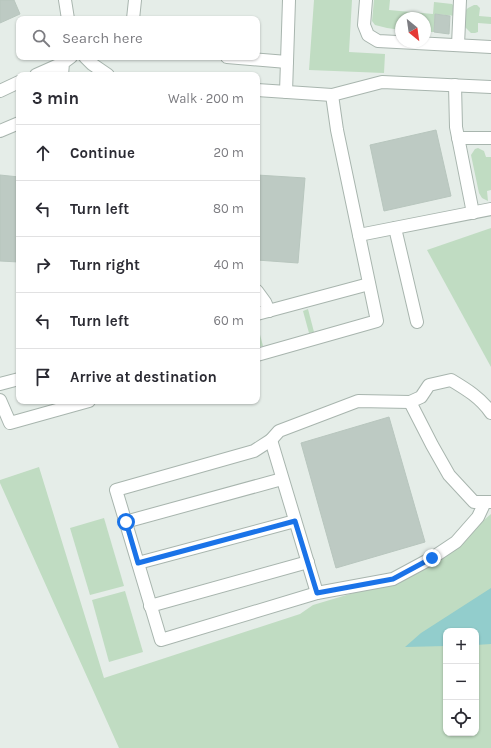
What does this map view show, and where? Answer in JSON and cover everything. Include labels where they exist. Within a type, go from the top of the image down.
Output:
[{"type":"lane","points":[[66,0],[68,16]]},
{"type":"lane","points":[[133,16],[135,0]]},
{"type":"lane","points":[[286,92],[289,0]]},
{"type":"lane","points":[[366,0],[364,25],[368,35],[378,41],[491,47]]},
{"type":"lane","points":[[458,45],[460,0]]},
{"type":"lane","points":[[88,60],[104,72]]},
{"type":"lane","points":[[260,60],[287,62]]},
{"type":"lane","points":[[45,72],[66,65]]},
{"type":"lane","points":[[260,90],[332,95],[382,82],[491,88]]},
{"type":"lane","points":[[0,90],[16,83]]},
{"type":"lane","points":[[455,85],[456,127],[473,213]]},
{"type":"lane","points":[[260,354],[377,321],[337,130],[332,95]]},
{"type":"lane","points":[[0,131],[16,124]]},
{"type":"lane","points":[[458,138],[491,138]]},
{"type":"lane","points":[[359,235],[491,209]]},
{"type":"lane","points":[[395,228],[417,322]]},
{"type":"lane","points":[[260,313],[369,284]]},
{"type":"lane","points":[[260,295],[269,311]]},
{"type":"lane","points":[[0,384],[16,380]]},
{"type":"lane","points":[[488,502],[478,517],[456,542],[432,558],[393,579],[317,593],[161,640],[116,490],[254,451],[271,440],[279,431],[358,401],[410,402],[421,397],[429,385],[451,380],[470,391],[487,407],[491,413]]},
{"type":"lane","points":[[0,400],[10,423],[78,404]]},
{"type":"lane","points":[[410,402],[449,475],[474,502],[488,502]]},
{"type":"lane","points":[[271,440],[317,593]]},
{"type":"lane","points":[[126,522],[282,479]]},
{"type":"lane","points":[[138,563],[295,521]]},
{"type":"lane","points":[[150,606],[308,562]]},
{"type":"green space","points":[[314,0],[352,0],[349,52],[385,54],[384,73],[309,70]]},
{"type":"green space","points":[[374,0],[390,0],[389,10],[411,12],[395,12],[395,29],[375,25],[372,21]]},
{"type":"green space","points":[[434,2],[452,4],[455,7],[456,16],[435,14],[434,32],[431,32],[431,14],[433,14]]},
{"type":"green space","points":[[474,5],[477,5],[480,8],[479,16],[491,17],[491,24],[478,23],[478,32],[471,33],[465,27],[464,12]]},
{"type":"green space","points":[[478,148],[484,151],[486,157],[491,157],[491,190],[487,191],[488,201],[482,198],[479,193],[471,155],[475,149]]},
{"type":"green space","points":[[491,228],[491,367],[427,250]]},
{"type":"green space","points":[[308,309],[314,332],[309,333],[303,311]]},
{"type":"green space","points":[[260,334],[263,346],[260,347]]},
{"type":"green space","points":[[39,467],[104,678],[300,614],[313,605],[397,580],[430,566],[491,514],[491,748],[119,748],[0,483],[0,480]]},
{"type":"green space","points":[[104,518],[124,586],[90,595],[70,528]]},
{"type":"green space","points":[[125,591],[143,652],[109,662],[92,600]]},
{"type":"water","points":[[491,588],[491,644],[479,645],[479,628],[443,628],[443,646],[405,647],[421,633]]},
{"type":"building","points":[[0,0],[14,0],[20,14],[0,23]]},
{"type":"building","points":[[435,14],[450,16],[449,34],[434,32]]},
{"type":"building","points":[[436,130],[451,196],[384,211],[370,145]]},
{"type":"building","points":[[0,175],[16,177],[16,262],[0,261]]},
{"type":"building","points":[[260,175],[305,178],[298,263],[260,260]]},
{"type":"building","points":[[389,417],[425,542],[336,568],[301,443]]},
{"type":"route","points":[[126,522],[138,563],[295,521],[317,593],[393,579],[432,558]]}]
